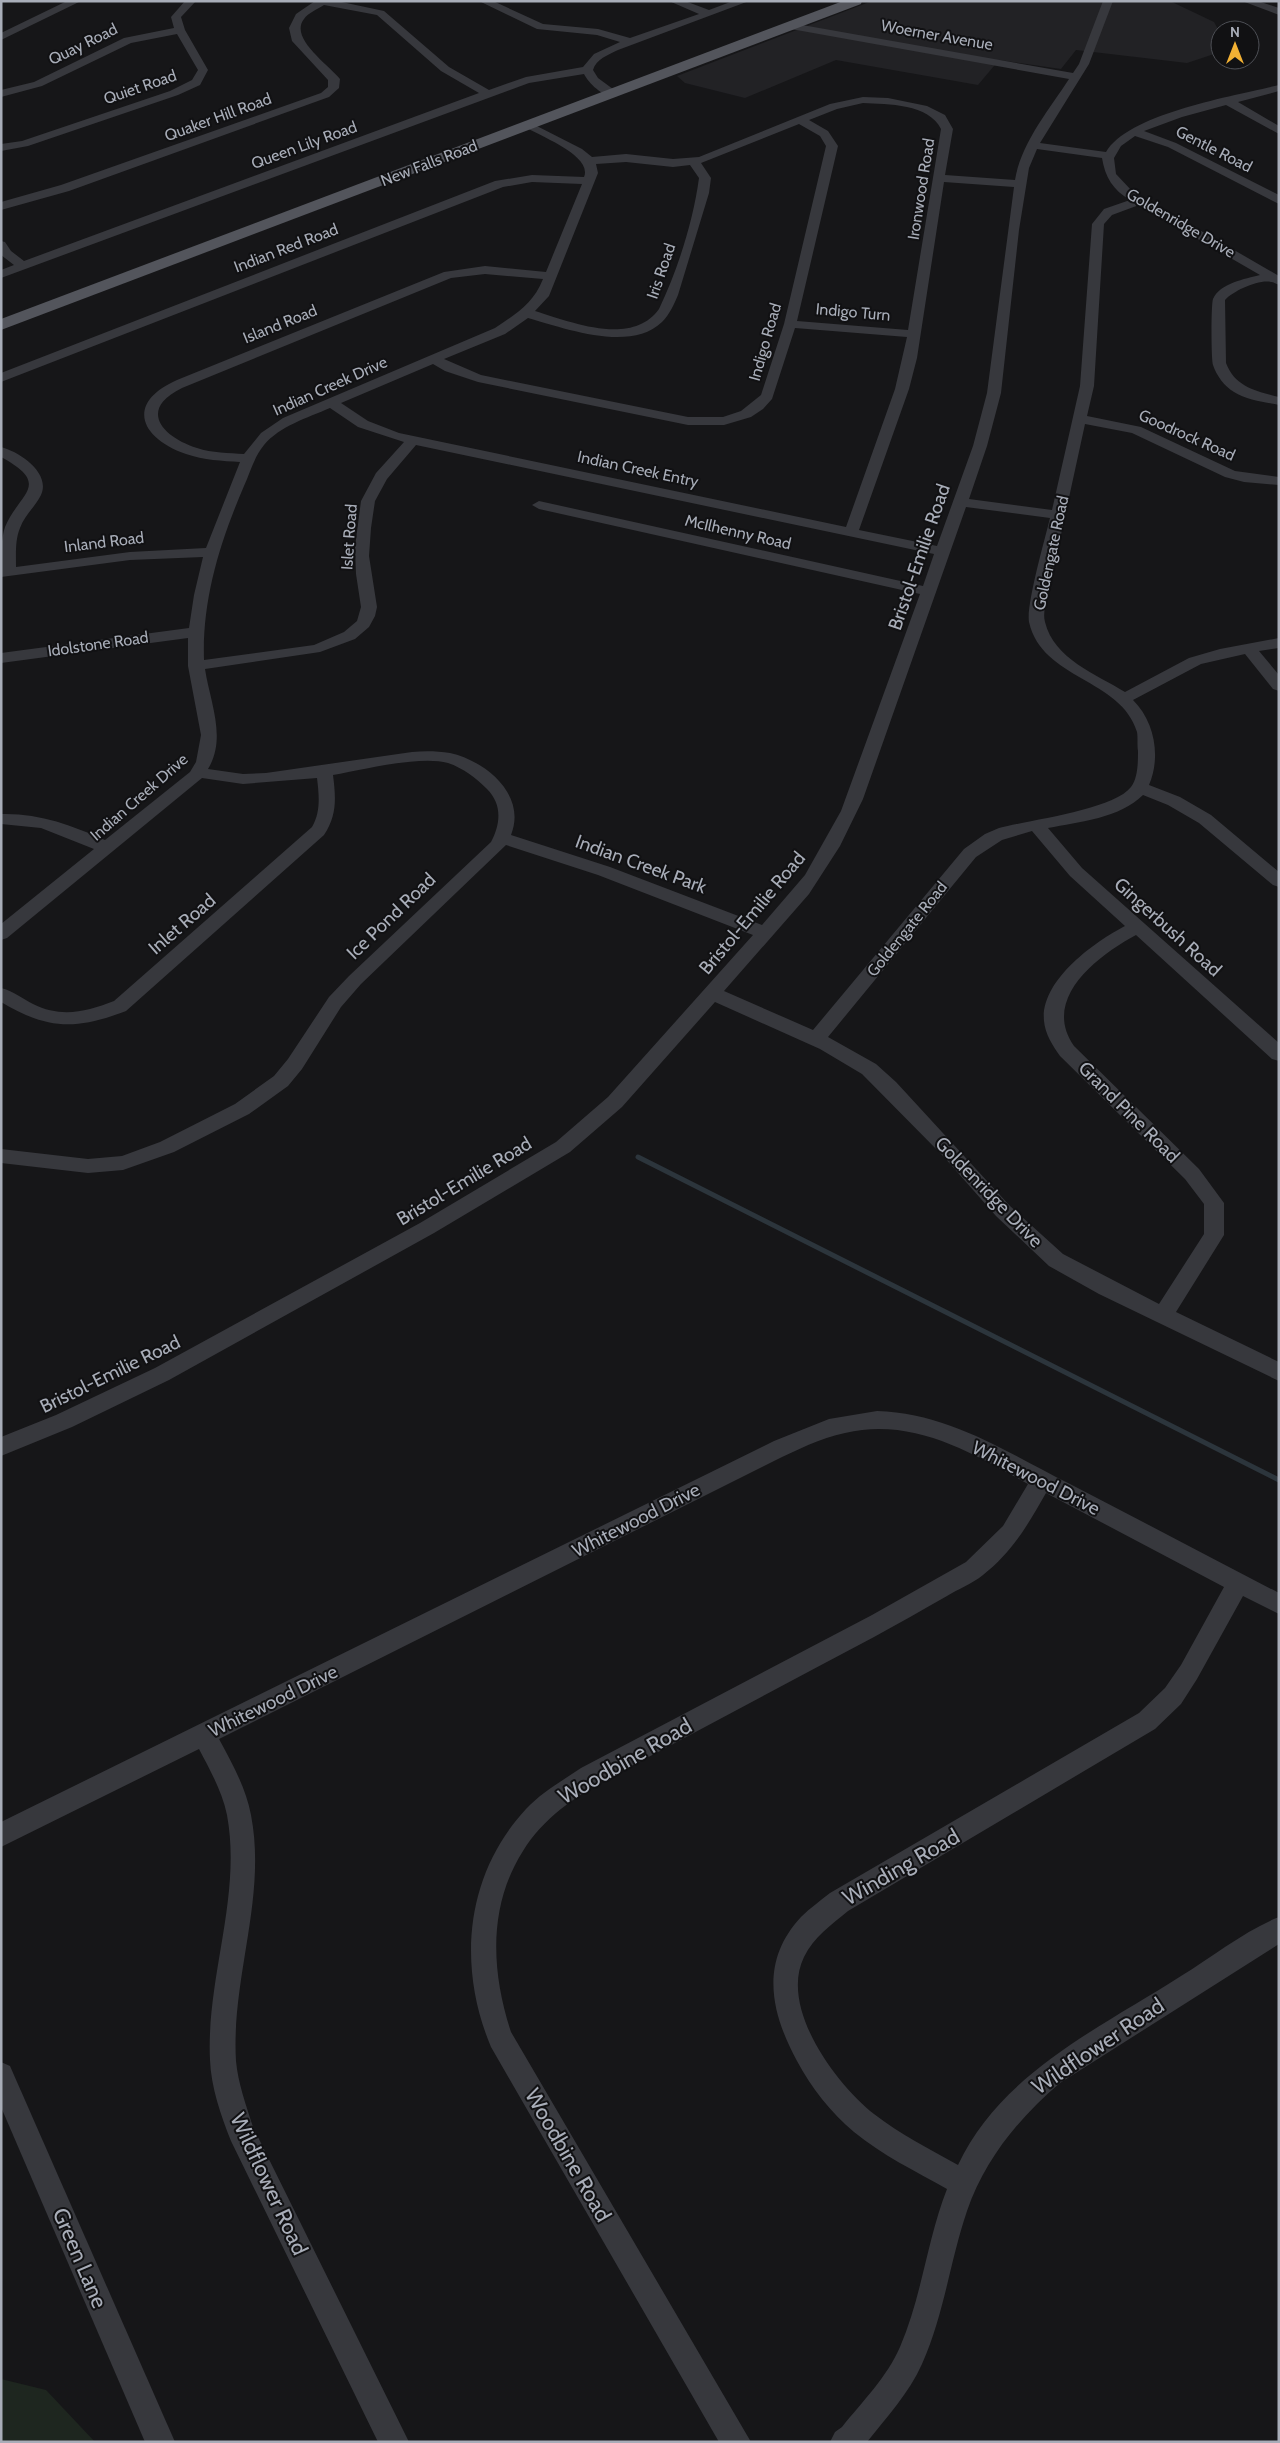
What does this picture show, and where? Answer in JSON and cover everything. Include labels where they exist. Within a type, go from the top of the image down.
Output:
[{"type":"main road","name":"New Falls Road","points":[[1,325],[856,1]]},
{"type":"street","points":[[1,37],[76,1]]},
{"type":"street","points":[[180,30],[176,17],[191,1]]},
{"type":"street","points":[[321,1],[380,13],[445,68],[464,82],[489,94]]},
{"type":"street","name":"Quaker Hill Road","points":[[1,206],[65,188],[325,95],[335,84],[333,76],[300,44],[296,39],[294,28],[300,16],[321,1]]},
{"type":"street","points":[[484,1],[542,28],[598,32],[630,42]]},
{"type":"street","points":[[674,1],[710,14]]},
{"type":"street","points":[[613,94],[593,80],[588,70],[589,65],[602,53],[744,1]]},
{"type":"street","name":"Bristol-Emilie Road","points":[[1,1447],[72,1418],[162,1374],[427,1228],[563,1147],[615,1102],[803,890],[826,858],[842,829],[855,799],[980,446],[994,393],[1020,184],[1033,145],[1077,76],[1092,48],[1108,1]]},
{"type":"street","points":[[1247,1],[1279,12]]},
{"type":"street","name":"Woerner Avenue","points":[[791,26],[1077,76]]},
{"type":"street","name":"Quay Road","points":[[1,94],[38,84],[128,40],[180,30]]},
{"type":"street","name":"Quiet Road","points":[[1,148],[24,144],[194,85],[201,79],[203,70],[180,30]]},
{"type":"street","name":"Queen Lily Road","points":[[1,274],[539,76],[588,70]]},
{"type":"street","points":[[1033,145],[1109,156],[1114,146],[1133,131],[1161,118],[1279,88]]},
{"type":"street","name":"Ironwood Road","points":[[589,161],[626,158],[673,163],[694,162],[844,103],[862,100],[888,101],[916,106],[932,112],[945,122],[947,129],[914,334],[902,389],[851,533]]},
{"type":"street","points":[[1228,101],[1279,131]]},
{"type":"street","name":"Indigo Road","points":[[434,359],[450,368],[478,378],[663,416],[712,422],[746,414],[764,401],[773,378],[790,324],[832,146],[830,139],[825,134],[800,120]]},
{"type":"street","points":[[529,125],[578,150],[589,161]]},
{"type":"street","name":"Gentle Road","points":[[1133,131],[1172,145],[1279,200]]},
{"type":"street","name":"Goldenridge Drive","points":[[1109,156],[1108,168],[1112,178],[1121,188],[1138,201],[1275,279]]},
{"type":"street","name":"Indian Creek Drive","points":[[1,934],[198,772],[206,759],[210,747],[209,732],[196,666],[196,632],[212,552],[226,511],[249,458],[263,437],[275,429],[331,403],[500,331],[526,314],[543,296],[592,173],[589,161]]},
{"type":"street","name":"Iris Road","points":[[526,314],[588,330],[610,333],[632,331],[658,319],[671,297],[703,193],[705,178],[694,162]]},
{"type":"street","name":"Indian Red Road","points":[[1,378],[498,184],[532,178],[589,181]]},
{"type":"street","points":[[939,178],[1020,184]]},
{"type":"street","name":"Goldengate Road","points":[[816,1039],[970,853],[1000,834],[1112,806],[1134,794],[1139,787],[1145,770],[1148,739],[1144,726],[1136,712],[1124,699],[1059,656],[1040,629],[1037,620],[1039,599],[1081,419],[1089,367],[1098,224],[1108,212],[1138,201]]},
{"type":"street","points":[[1,245],[6,253],[23,266]]},
{"type":"street","name":"Island Road","points":[[249,458],[202,454],[180,446],[164,436],[151,424],[150,412],[153,403],[167,391],[196,377],[448,275],[485,270],[551,276]]},
{"type":"street","points":[[1275,279],[1232,288],[1225,292],[1219,300],[1219,363],[1223,373],[1238,389],[1256,397],[1279,401]]},
{"type":"street","name":"Indigo Turn","points":[[790,324],[914,334]]},
{"type":"street","name":"Indian Creek Entry","points":[[331,403],[362,424],[412,440],[944,552]]},
{"type":"street","name":"Goodrock Road","points":[[1081,419],[1136,430],[1230,474],[1244,478],[1279,480]]},
{"type":"street","name":"Islet Road","points":[[196,666],[316,649],[341,641],[362,625],[370,608],[362,561],[368,501],[377,482],[412,440]]},
{"type":"street","points":[[1,452],[26,465],[33,473],[36,484],[31,500],[12,527],[5,572]]},
{"type":"street","points":[[961,502],[1058,515]]},
{"type":"street","name":"McIlhenny Road","points":[[539,505],[929,592]]},
{"type":"street","name":"Inland Road","points":[[5,572],[145,554],[212,552]]},
{"type":"street","name":"Idolstone Road","points":[[1,658],[196,632]]},
{"type":"street","points":[[1124,699],[1195,661],[1248,648],[1279,643]]},
{"type":"street","points":[[1248,648],[1279,686]]},
{"type":"street","points":[[198,772],[216,778],[251,780],[426,757],[440,756],[459,760],[475,770],[504,801],[507,823],[502,838]]},
{"type":"street","name":"Inlet Road","points":[[1,994],[31,1012],[53,1019],[84,1018],[120,1006],[301,849],[318,831],[328,811],[329,800],[324,770]]},
{"type":"street","points":[[1139,787],[1174,801],[1205,819],[1279,881]]},
{"type":"street","points":[[1,819],[15,818],[47,822],[107,848]]},
{"type":"street","name":"Gingerbush Road","points":[[1036,824],[1076,872],[1279,1054]]},
{"type":"street","name":"Indian Creek Park","points":[[502,838],[604,871],[765,933]]},
{"type":"street","name":"Ice Pond Road","points":[[1,1156],[88,1166],[123,1163],[142,1158],[167,1147],[242,1109],[270,1092],[296,1064],[327,1014],[355,980],[498,844],[502,838]]},
{"type":"street","name":"Grand Pine Road","points":[[1137,927],[1098,950],[1085,961],[1059,996],[1053,1017],[1059,1038],[1066,1051],[1192,1174],[1214,1203],[1214,1235],[1163,1315]]},
{"type":"street","name":"Goldenridge Drive","points":[[712,993],[850,1056],[889,1087],[1003,1212],[1056,1260],[1106,1288],[1279,1372]]},
{"type":"street","name":"Whitewood Drive","points":[[1,1835],[766,1454],[836,1425],[872,1420],[921,1424],[962,1440],[1279,1604]]},
{"type":"street","name":"Woodbine Road","points":[[736,2442],[500,2038],[491,2016],[482,1967],[482,1935],[488,1901],[497,1871],[514,1841],[534,1817],[553,1801],[590,1776],[880,1622],[974,1569],[1011,1533],[1042,1480]]},
{"type":"street","name":"Winding Road","points":[[963,2183],[892,2143],[864,2123],[844,2105],[815,2065],[795,2032],[787,2009],[784,1992],[791,1955],[809,1928],[840,1902],[1147,1721],[1173,1696],[1189,1672],[1238,1583]]},
{"type":"street","name":"Wildflower Road","points":[[204,1735],[232,1791],[239,1814],[243,1845],[242,1880],[223,2035],[223,2062],[228,2090],[241,2131],[394,2442]]},
{"type":"street","name":"Wildflower Road","points":[[845,2442],[852,2437],[891,2388],[911,2356],[928,2310],[944,2241],[963,2183],[993,2132],[1026,2094],[1052,2074],[1279,1929]]},
{"type":"street","name":"Green Lane","points":[[1,2075],[160,2442]]},
{"type":"shaded area","points":[[872,1],[1170,1],[1210,20],[1210,55],[1187,63],[1076,50],[1061,69],[999,60],[978,85],[836,60],[745,98],[685,83],[677,76]]},
{"type":"shaded area","points":[[1,2379],[46,2390],[95,2442],[1,2442]]},
{"type":"waterway","points":[[638,1157],[1279,1480]]}]
